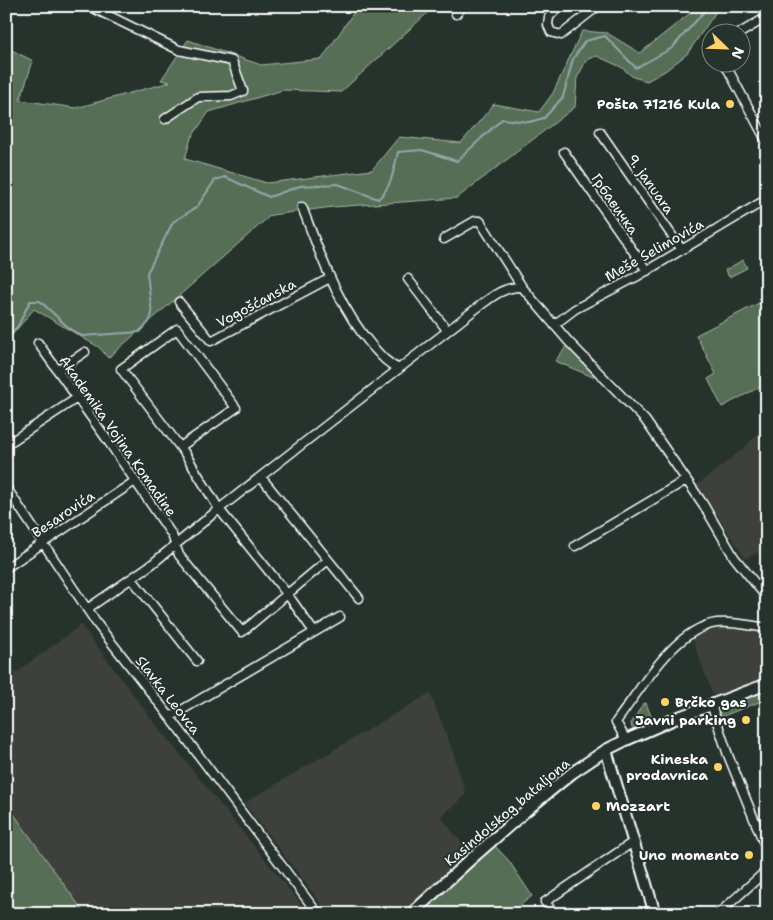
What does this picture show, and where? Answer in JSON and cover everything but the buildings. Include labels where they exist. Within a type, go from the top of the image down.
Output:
[{"type":"street","points":[[89,6],[179,50],[232,61],[243,91],[231,96],[198,97],[165,119]]},
{"type":"street","points":[[456,14],[463,6]]},
{"type":"street","points":[[559,6],[549,17],[548,25],[551,32],[561,35],[598,6]]},
{"type":"street","points":[[750,27],[767,16]]},
{"type":"street","points":[[729,72],[767,142]]},
{"type":"street","name":"9. januara","points":[[600,132],[682,250]]},
{"type":"street","name":"Грбавичка","points":[[564,152],[647,271]]},
{"type":"street","name":"Meše Selimovića","points":[[554,325],[575,309],[647,271],[767,199]]},
{"type":"street","points":[[302,208],[330,278],[343,304],[365,338],[386,361],[399,369]]},
{"type":"street","points":[[444,239],[475,221],[480,221],[522,287],[554,325],[645,420],[703,504],[734,557],[767,598]]},
{"type":"street","name":"Vogošćanska","points":[[179,302],[211,340],[330,278]]},
{"type":"street","points":[[408,279],[448,330]]},
{"type":"street","points":[[87,609],[132,578],[176,544],[448,330],[500,292],[507,288],[522,287]]},
{"type":"street","points":[[180,447],[236,408],[177,328],[121,369],[180,447],[219,509],[288,595],[314,632]]},
{"type":"street","name":"Akademika Vojina Komadine","points":[[38,342],[135,481],[176,544],[179,555],[242,632],[328,560]]},
{"type":"street","points":[[58,370],[85,352]]},
{"type":"street","points":[[6,445],[77,398]]},
{"type":"street","points":[[261,477],[358,598]]},
{"type":"street","points":[[575,546],[686,480]]},
{"type":"street","name":"Besarovića","points":[[6,568],[135,481]]},
{"type":"street","name":"Slavka Leovca","points":[[6,487],[97,624],[170,717],[318,914]]},
{"type":"street","points":[[132,578],[197,660]]},
{"type":"street","points":[[170,717],[340,617]]},
{"type":"street","points":[[626,740],[616,722],[668,653],[685,636],[703,627],[719,623],[767,628]]},
{"type":"street","name":"Kasindolskog bataljona","points":[[412,914],[471,859],[528,810],[572,773],[606,750],[711,704],[767,684]]},
{"type":"street","points":[[711,704],[728,755],[767,851]]},
{"type":"street","points":[[606,750],[655,914]]},
{"type":"street","points":[[554,914],[545,902],[633,842]]},
{"type":"street","points":[[718,914],[767,870]]},
{"type":"shaded area","points":[[767,424],[767,550],[745,558],[697,485],[743,449]]},
{"type":"shaded area","points":[[81,625],[153,721],[309,914],[85,914],[6,803],[6,680]]},
{"type":"shaded area","points":[[722,628],[767,631],[767,680],[714,698],[692,638],[703,632]]},
{"type":"shaded area","points":[[430,693],[453,752],[466,794],[441,817],[470,853],[402,914],[329,914],[244,803]]},
{"type":"green space","points":[[358,6],[435,6],[341,92],[283,90],[209,112],[191,138],[185,159],[267,183],[372,170],[399,137],[461,143],[494,104],[539,112],[553,93],[582,31],[607,33],[640,53],[699,6],[720,6],[709,22],[700,22],[700,35],[687,54],[665,71],[647,81],[633,77],[621,67],[597,56],[587,59],[577,78],[575,107],[457,198],[333,207],[271,215],[108,358],[100,348],[34,309],[6,342],[6,47],[33,61],[20,100],[76,108],[170,82],[161,80],[188,40],[261,65],[322,59]]},
{"type":"green space","points":[[743,260],[747,268],[729,277],[725,270]]},
{"type":"green space","points":[[767,299],[767,383],[722,407],[708,379],[716,374],[696,335]]},
{"type":"green space","points":[[567,346],[594,372],[593,377],[555,361]]},
{"type":"green space","points":[[767,687],[767,699],[718,718],[718,709],[724,703]]},
{"type":"green space","points":[[646,703],[652,719],[632,728],[631,723],[643,704]]},
{"type":"green space","points":[[6,803],[85,914],[6,914]]},
{"type":"green space","points":[[495,846],[509,861],[532,896],[509,914],[419,914]]},
{"type":"waterway","points":[[6,339],[18,326],[30,301],[40,301],[70,329],[82,336],[140,332],[149,322],[152,314],[147,273],[173,222],[197,207],[215,180],[225,177],[269,197],[300,186],[338,184],[378,199],[389,183],[398,152],[422,150],[457,161],[502,119],[529,122],[544,118],[563,97],[573,59],[585,41],[605,36],[636,68],[672,48],[709,6]]},
{"type":"place","name":"Pošta 71216 Kula","points":[[730,104]]},
{"type":"place","name":"Brčko gas","points":[[665,702]]},
{"type":"place","name":"Javni parking","points":[[746,720]]},
{"type":"place","name":"Kineska prodavnica","points":[[718,767]]},
{"type":"place","name":"Mozzart","points":[[596,806]]},
{"type":"place","name":"Uno momento","points":[[749,855]]}]
